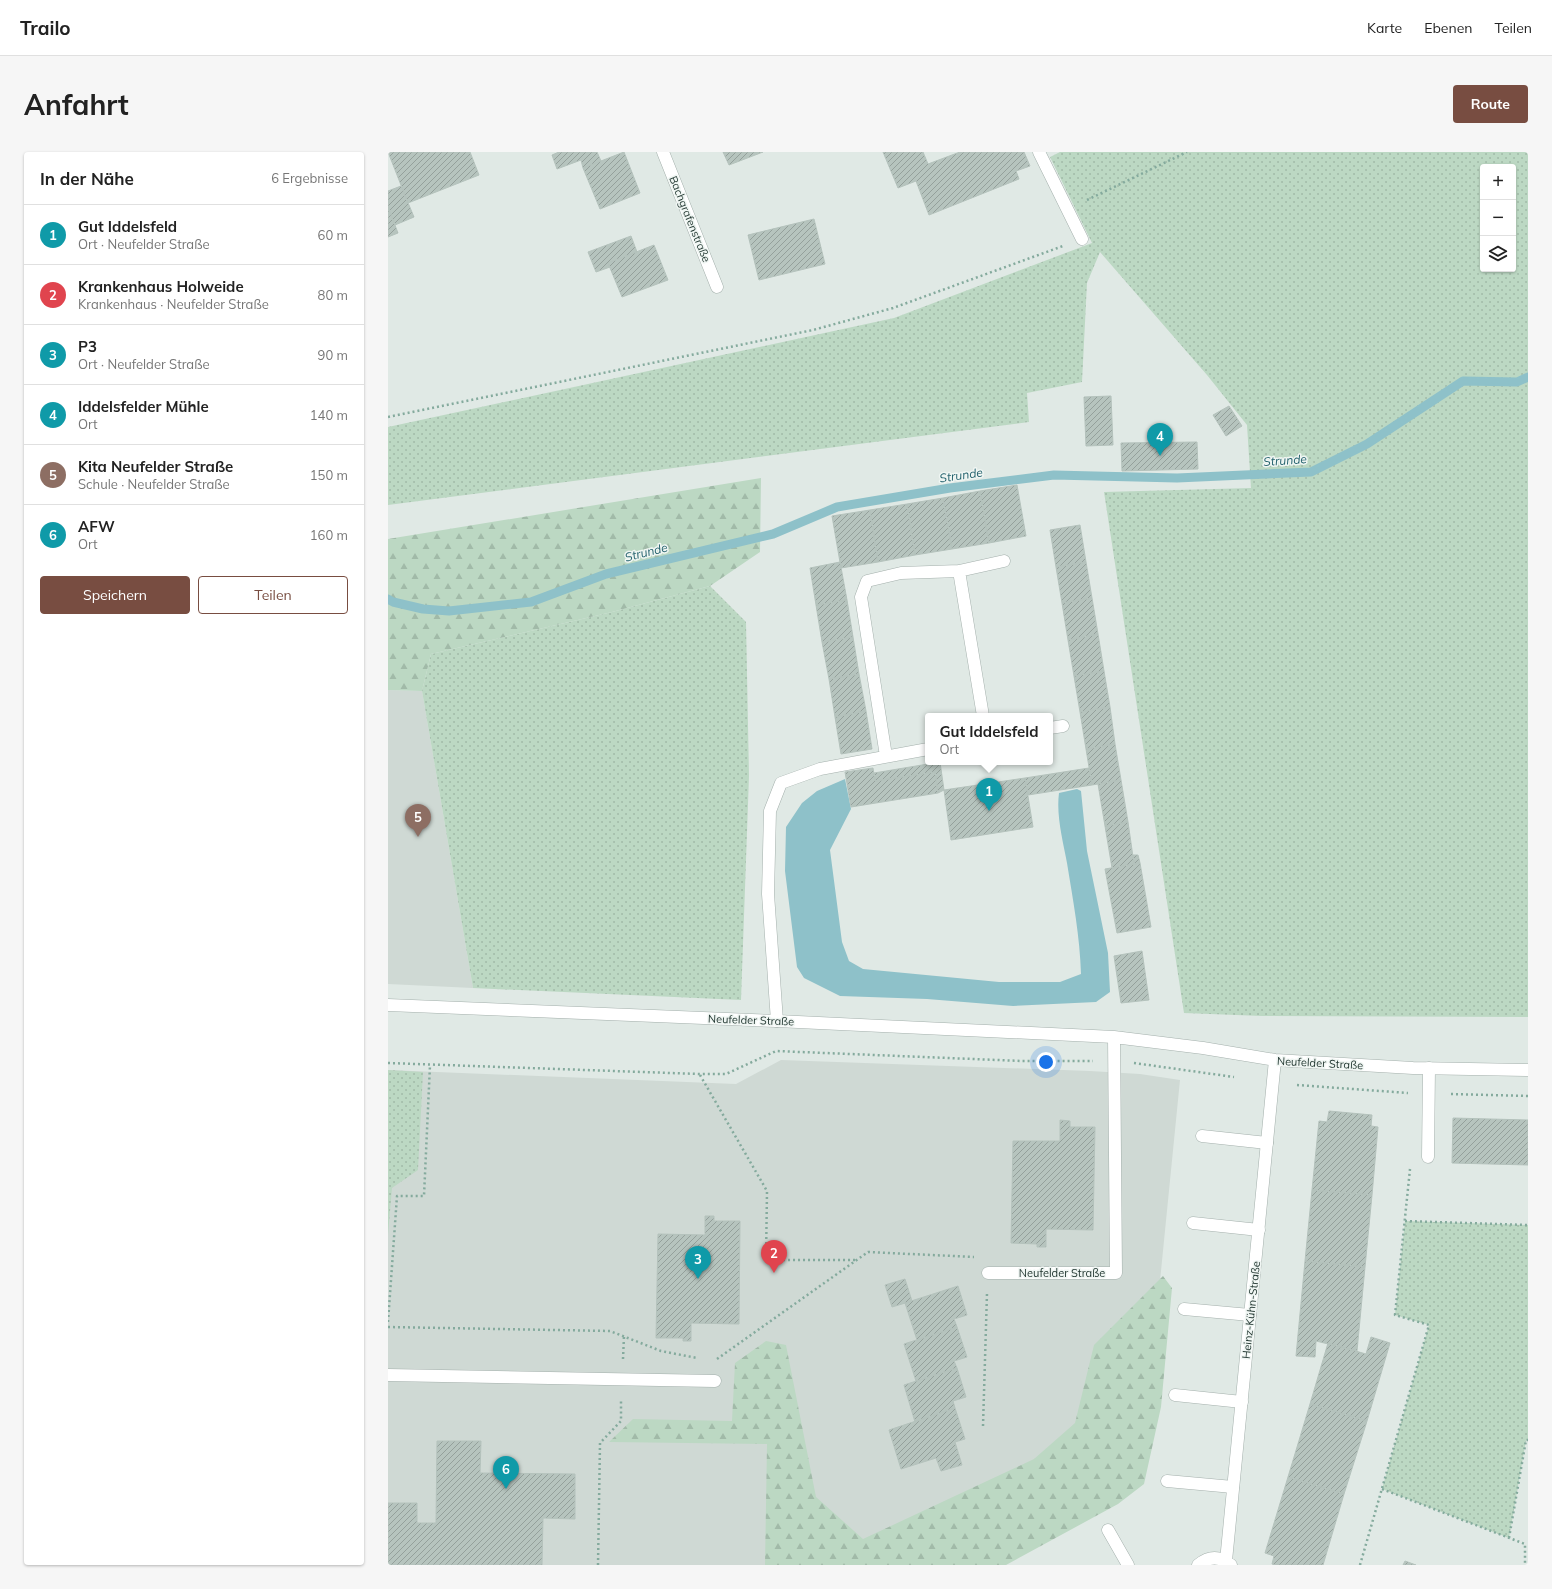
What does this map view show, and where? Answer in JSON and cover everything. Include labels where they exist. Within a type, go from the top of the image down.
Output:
[{"type":"street","name":"Bachgrafenstraße","points":[[663,152],[717,286]]},
{"type":"street","points":[[1039,152],[1082,239]]},
{"type":"street","points":[[886,756],[861,597],[867,581],[901,573],[959,571],[1004,561]]},
{"type":"street","points":[[959,571],[983,713]]},
{"type":"street","points":[[1053,728],[1063,726]]},
{"type":"street","points":[[777,1021],[768,894],[770,811],[781,783],[820,769],[925,750]]},
{"type":"street","name":"Neufelder Straße","points":[[388,1006],[777,1021],[1114,1037],[1204,1048],[1275,1060],[1429,1068],[1528,1070]]},
{"type":"street","name":"Neufelder Straße","points":[[988,1273],[1116,1273],[1114,1037]]},
{"type":"street","name":"Heinz-Kühn-Straße","points":[[1198,1565],[1208,1559],[1220,1558],[1228,1563],[1233,1487],[1275,1060]]},
{"type":"street","points":[[1428,1157],[1429,1068]]},
{"type":"street","points":[[1202,1136],[1267,1142]]},
{"type":"street","points":[[1193,1223],[1258,1230]]},
{"type":"street","points":[[1184,1309],[1250,1316]]},
{"type":"street","points":[[388,1375],[715,1381]]},
{"type":"street","points":[[1175,1395],[1242,1402]]},
{"type":"street","points":[[1167,1481],[1233,1487]]},
{"type":"street","points":[[1108,1530],[1128,1565]]},
{"type":"path","points":[[1069,210],[1187,152]]},
{"type":"path","points":[[388,417],[812,330],[893,308],[1082,239]]},
{"type":"path","points":[[388,1063],[726,1074],[776,1051],[1022,1061],[1114,1061],[1198,1071]]},
{"type":"path","points":[[388,1322],[396,1196],[424,1196],[430,1064]]},
{"type":"path","points":[[699,1074],[767,1191],[766,1260],[857,1260]]},
{"type":"path","points":[[1360,1565],[1429,1325],[1395,1315],[1410,1161]]},
{"type":"path","points":[[1405,1222],[1528,1225]]},
{"type":"path","points":[[715,1381],[715,1361],[868,1252],[982,1257],[988,1273],[983,1426]]},
{"type":"path","points":[[388,1327],[610,1331],[661,1351],[700,1358]]},
{"type":"path","points":[[598,1565],[600,1443],[621,1421],[621,1379],[624,1336]]},
{"type":"path","points":[[1509,1538],[1526,1440],[1528,1440]]},
{"type":"path","points":[[1382,1489],[1525,1544],[1525,1565]]},
{"type":"shaded area","points":[[388,690],[422,691],[473,988],[388,984]]},
{"type":"shaded area","points":[[781,1060],[1090,1071],[1140,1074],[1180,1080],[1142,1462],[926,1565],[388,1565],[388,1070],[736,1084]]},
{"type":"green space","points":[[1060,152],[1528,152],[1528,1017],[1262,1016],[1184,1013],[1104,492],[1251,488],[1247,425],[1207,375],[1100,252],[1087,283],[1082,382],[1027,393],[1029,422],[388,505],[388,427],[894,318],[1092,243],[1050,157]]},
{"type":"green space","points":[[761,478],[760,552],[710,586],[612,612],[431,654],[422,691],[388,690],[388,539]]},
{"type":"green space","points":[[710,586],[746,622],[749,776],[741,1000],[473,988],[422,691],[431,654],[612,612]]},
{"type":"green space","points":[[388,1070],[423,1072],[418,1170],[392,1188],[388,1235]]},
{"type":"green space","points":[[1405,1221],[1528,1225],[1528,1440],[1526,1440],[1509,1538],[1382,1489],[1429,1325],[1395,1315]]},
{"type":"green space","points":[[1163,1276],[1172,1288],[1161,1407],[1144,1484],[1118,1504],[1006,1565],[765,1565],[767,1444],[609,1442],[633,1419],[732,1421],[735,1363],[766,1341],[786,1345],[816,1497],[863,1539],[1034,1459],[1075,1423],[1094,1345]]},
{"type":"water","points":[[845,779],[851,809],[830,850],[842,942],[849,961],[863,969],[999,982],[1060,982],[1081,974],[1076,918],[1058,811],[1059,793],[1077,789],[1081,791],[1087,851],[1108,953],[1110,992],[1096,1002],[1013,1006],[927,999],[840,996],[804,978],[797,967],[785,871],[786,827],[802,803],[817,791]]},
{"type":"building","points":[[388,152],[470,152],[479,175],[408,203]]},
{"type":"building","points":[[559,152],[597,152],[601,161],[583,168],[581,160],[557,169],[552,155]]},
{"type":"building","points":[[624,152],[640,193],[600,209],[583,168]]},
{"type":"building","points":[[723,152],[763,152],[729,165]]},
{"type":"building","points":[[883,152],[923,152],[928,164],[960,152],[1024,152],[1030,166],[1016,171],[1019,179],[929,215],[916,181],[898,188]]},
{"type":"building","points":[[401,186],[414,217],[395,225],[388,207],[388,191]]},
{"type":"building","points":[[388,207],[398,233],[388,237]]},
{"type":"building","points":[[814,219],[825,264],[759,280],[748,235]]},
{"type":"building","points":[[631,236],[637,252],[608,263],[610,267],[596,272],[588,252]]},
{"type":"building","points":[[654,245],[668,280],[622,297],[608,263]]},
{"type":"building","points":[[1111,396],[1113,445],[1086,446],[1084,397]]},
{"type":"building","points":[[1229,406],[1242,426],[1226,436],[1213,415]]},
{"type":"building","points":[[1197,442],[1198,469],[1122,471],[1121,443]]},
{"type":"building","points":[[1017,485],[1026,536],[989,543],[980,491]]},
{"type":"building","points":[[980,491],[989,543],[952,549],[943,498]]},
{"type":"building","points":[[943,498],[952,549],[915,555],[907,504]]},
{"type":"building","points":[[907,504],[915,555],[878,562],[870,510]]},
{"type":"building","points":[[870,510],[878,562],[841,568],[832,516]]},
{"type":"building","points":[[1080,525],[1086,562],[1056,567],[1050,530]]},
{"type":"building","points":[[840,562],[847,600],[816,605],[810,568]]},
{"type":"building","points":[[1086,562],[1092,598],[1062,603],[1056,567]]},
{"type":"building","points":[[1092,598],[1098,634],[1068,640],[1062,603]]},
{"type":"building","points":[[847,600],[853,637],[822,642],[816,605]]},
{"type":"building","points":[[1098,634],[1104,671],[1074,676],[1068,640]]},
{"type":"building","points":[[853,637],[859,674],[829,679],[822,642]]},
{"type":"building","points":[[1104,671],[1110,707],[1080,712],[1074,676]]},
{"type":"building","points":[[859,674],[866,711],[835,717],[829,679]]},
{"type":"building","points":[[1110,707],[1115,744],[1086,749],[1080,712]]},
{"type":"building","points":[[866,711],[872,749],[841,754],[835,717]]},
{"type":"building","points":[[1115,744],[1121,780],[1092,785],[1086,749]]},
{"type":"building","points":[[925,764],[940,765],[944,790],[938,793],[935,772],[875,781],[874,773]]},
{"type":"building","points":[[873,768],[875,781],[935,772],[938,793],[851,807],[845,772]]},
{"type":"building","points":[[1089,768],[1092,785],[1028,795],[1025,778]]},
{"type":"building","points":[[1025,778],[1033,827],[951,840],[944,790]]},
{"type":"building","points":[[1121,780],[1128,822],[1105,826],[1098,784]]},
{"type":"building","points":[[1128,822],[1134,864],[1112,868],[1105,826]]},
{"type":"building","points":[[1133,855],[1138,855],[1140,863],[1134,864]]},
{"type":"building","points":[[1140,863],[1151,927],[1117,933],[1105,869]]},
{"type":"building","points":[[1142,951],[1149,1000],[1121,1003],[1114,956]]},
{"type":"building","points":[[1329,1111],[1372,1115],[1371,1126],[1378,1127],[1372,1195],[1312,1190],[1319,1121],[1327,1122]]},
{"type":"building","points":[[1453,1118],[1528,1120],[1528,1165],[1452,1163]]},
{"type":"building","points":[[1060,1120],[1070,1121],[1070,1127],[1095,1127],[1093,1230],[1046,1229],[1046,1247],[1037,1247],[1037,1244],[1011,1243],[1013,1141],[1060,1141]]},
{"type":"building","points":[[1312,1190],[1372,1195],[1365,1267],[1305,1261]]},
{"type":"building","points":[[705,1216],[714,1216],[714,1221],[740,1221],[739,1324],[691,1323],[691,1341],[683,1341],[683,1338],[656,1338],[658,1234],[705,1235]]},
{"type":"building","points":[[1305,1261],[1365,1267],[1357,1351],[1316,1341],[1315,1357],[1296,1356]]},
{"type":"building","points":[[905,1279],[912,1301],[892,1307],[885,1285]]},
{"type":"building","points":[[958,1286],[967,1315],[954,1319],[957,1327],[917,1340],[905,1303]]},
{"type":"building","points":[[957,1327],[967,1357],[954,1361],[957,1368],[916,1381],[904,1344]]},
{"type":"building","points":[[1371,1337],[1390,1343],[1367,1421],[1310,1404],[1328,1343],[1366,1354]]},
{"type":"building","points":[[957,1368],[966,1397],[953,1401],[955,1408],[915,1422],[904,1385]]},
{"type":"building","points":[[1310,1404],[1367,1421],[1344,1494],[1288,1477]]},
{"type":"building","points":[[955,1408],[965,1439],[955,1442],[962,1465],[941,1471],[936,1458],[901,1469],[889,1430]]},
{"type":"building","points":[[437,1441],[481,1441],[480,1473],[575,1474],[575,1519],[543,1518],[542,1565],[388,1565],[388,1503],[417,1503],[417,1523],[436,1523]]},
{"type":"building","points":[[1288,1477],[1344,1494],[1323,1565],[1275,1565],[1272,1564],[1274,1556],[1265,1553]]},
{"type":"building","points":[[1405,1561],[1416,1565],[1403,1565]]},
{"type":"waterway","name":"Strunde","points":[[388,599],[393,602],[423,609],[449,611],[531,602],[606,574],[773,534],[837,507],[950,488],[1054,475],[1177,478],[1311,472],[1367,444],[1463,381],[1517,382],[1528,377]]},
{"type":"place","name":"Iddelsfelder Mühle","points":[[1160,456]]},
{"type":"place","name":"Gut Iddelsfeld","points":[[989,811]]},
{"type":"place","name":"Kita Neufelder Straße","points":[[418,837]]},
{"type":"place","name":"Krankenhaus Holweide","points":[[774,1273]]},
{"type":"place","name":"P3","points":[[698,1279]]},
{"type":"place","name":"AFW","points":[[506,1489]]}]
